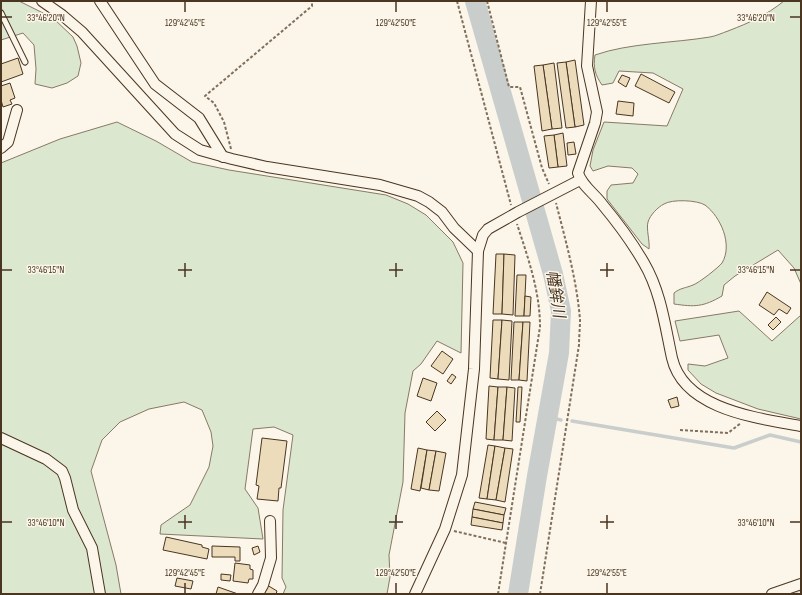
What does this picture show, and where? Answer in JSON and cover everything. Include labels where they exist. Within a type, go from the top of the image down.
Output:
[{"type":"street","points":[[42,1],[82,32],[175,134],[200,150],[227,158],[267,166],[380,185],[418,196],[442,212],[454,228],[478,251]]},
{"type":"street","points":[[100,1],[155,84],[198,118],[227,158]]},
{"type":"street","points":[[591,1],[587,66],[597,112],[595,123],[578,173],[580,180],[601,202],[645,264],[654,283],[662,307],[672,360],[682,380],[694,392],[721,407],[749,416],[801,426]]},
{"type":"street","points":[[1,148],[8,142],[17,110]]},
{"type":"street","points":[[415,594],[445,529],[462,475],[474,369],[478,251],[483,235],[488,229],[516,213],[580,180]]},
{"type":"street","points":[[1,438],[46,459],[62,471],[73,510],[92,548],[100,594]]},
{"type":"street","points":[[258,594],[263,585],[271,558],[270,521]]},
{"type":"street","points":[[772,594],[801,584]]},
{"type":"lane","points":[[1,12],[25,62]]},
{"type":"path","points":[[227,158],[230,147],[224,122],[214,103],[205,96],[312,6],[312,1]]},
{"type":"path","points":[[457,1],[535,283],[540,309],[540,327],[498,594]]},
{"type":"path","points":[[487,1],[509,86],[520,87],[542,168],[552,195],[570,260],[578,299],[580,322],[579,345],[540,594]]},
{"type":"path","points":[[680,430],[728,433],[749,416]]},
{"type":"path","points":[[445,529],[506,543]]},
{"type":"green space","points":[[1,1],[19,1],[53,18],[73,37],[81,63],[78,76],[67,83],[52,88],[35,84],[36,69],[34,45],[23,33],[1,40]]},
{"type":"green space","points":[[784,1],[801,1],[801,284],[794,268],[778,250],[735,276],[724,285],[722,296],[715,300],[699,305],[688,306],[674,304],[674,293],[700,281],[722,263],[725,256],[726,240],[724,232],[716,217],[711,210],[701,203],[691,201],[668,202],[659,207],[650,217],[647,228],[649,249],[642,244],[607,199],[607,191],[611,185],[633,183],[638,174],[632,168],[608,166],[593,171],[590,166],[593,150],[604,122],[667,126],[683,89],[653,73],[619,71],[613,83],[602,85],[595,71],[595,55],[622,48],[714,36],[758,18]]},
{"type":"green space","points":[[117,122],[156,141],[192,162],[229,170],[386,195],[408,204],[426,215],[453,242],[463,263],[461,353],[437,341],[421,364],[413,371],[405,413],[403,482],[389,555],[390,577],[387,594],[283,594],[286,587],[282,578],[283,510],[293,435],[274,427],[253,429],[245,489],[258,508],[263,539],[160,534],[161,525],[190,505],[209,467],[213,446],[211,432],[202,410],[184,402],[149,409],[120,422],[102,440],[91,471],[116,565],[121,594],[1,594],[1,163],[60,139]]},
{"type":"green space","points":[[739,311],[772,341],[801,315],[801,419],[758,409],[716,393],[701,384],[688,370],[688,364],[705,366],[728,358],[719,335],[680,341],[675,321]]},
{"type":"building","points":[[18,58],[23,74],[1,82],[1,64]]},
{"type":"building","points":[[575,60],[584,125],[575,127],[566,62]]},
{"type":"building","points":[[566,62],[575,127],[566,128],[557,63]]},
{"type":"building","points":[[554,63],[562,128],[552,129],[543,65]]},
{"type":"building","points":[[543,65],[552,129],[542,131],[534,66]]},
{"type":"building","points":[[641,74],[675,92],[669,103],[635,86]]},
{"type":"building","points":[[622,75],[630,78],[626,87],[618,82]]},
{"type":"building","points":[[10,83],[15,98],[10,100],[12,104],[3,107],[1,100],[1,86]]},
{"type":"building","points":[[618,101],[634,103],[633,116],[616,114]]},
{"type":"building","points":[[563,133],[567,166],[558,167],[554,135]]},
{"type":"building","points":[[554,135],[558,167],[549,168],[544,136]]},
{"type":"building","points":[[574,142],[576,154],[568,155],[567,143]]},
{"type":"building","points":[[496,254],[504,254],[502,314],[493,314]]},
{"type":"building","points":[[504,254],[515,255],[513,315],[502,314]]},
{"type":"building","points":[[517,275],[526,275],[524,316],[515,316]]},
{"type":"building","points":[[767,292],[791,308],[787,314],[779,309],[774,315],[759,305]]},
{"type":"building","points":[[525,296],[531,297],[530,316],[524,316]]},
{"type":"building","points":[[776,317],[781,322],[773,330],[768,325]]},
{"type":"building","points":[[493,320],[502,320],[498,379],[490,378]]},
{"type":"building","points":[[502,320],[512,321],[509,380],[498,379]]},
{"type":"building","points":[[514,322],[523,322],[519,380],[511,380]]},
{"type":"building","points":[[523,322],[530,322],[527,381],[519,380]]},
{"type":"building","points":[[442,351],[453,359],[443,374],[431,366]]},
{"type":"building","points":[[452,374],[456,377],[451,384],[447,381]]},
{"type":"building","points":[[423,378],[437,383],[431,401],[417,396]]},
{"type":"building","points":[[489,386],[498,387],[494,440],[486,439]]},
{"type":"building","points":[[498,387],[507,387],[503,440],[494,440]]},
{"type":"building","points":[[507,387],[515,388],[512,441],[503,440]]},
{"type":"building","points":[[518,387],[522,387],[520,422],[516,422]]},
{"type":"building","points":[[677,397],[679,406],[671,408],[668,400]]},
{"type":"building","points":[[437,411],[446,420],[435,431],[426,422]]},
{"type":"building","points":[[262,438],[287,441],[278,501],[257,499],[259,486],[256,485]]},
{"type":"building","points":[[488,445],[495,446],[487,499],[479,498]]},
{"type":"building","points":[[495,446],[505,448],[496,500],[487,499]]},
{"type":"building","points":[[418,448],[427,450],[420,491],[411,489]]},
{"type":"building","points":[[505,448],[513,449],[505,502],[496,500]]},
{"type":"building","points":[[427,450],[436,451],[429,490],[421,488]]},
{"type":"building","points":[[436,451],[446,453],[439,491],[429,490]]},
{"type":"building","points":[[475,502],[506,508],[504,515],[473,509]]},
{"type":"building","points":[[473,509],[504,515],[503,523],[472,517]]},
{"type":"building","points":[[472,517],[503,523],[502,530],[471,525]]},
{"type":"building","points":[[166,537],[202,545],[202,547],[209,549],[207,559],[163,550]]},
{"type":"building","points":[[212,546],[240,547],[240,561],[235,561],[235,557],[212,557]]},
{"type":"building","points":[[258,546],[260,552],[254,555],[252,548]]},
{"type":"building","points":[[235,563],[250,565],[250,569],[253,570],[253,579],[249,579],[248,583],[233,581]]},
{"type":"building","points":[[221,574],[231,575],[230,581],[221,580]]},
{"type":"building","points":[[177,578],[193,581],[191,589],[175,586]]},
{"type":"building","points":[[267,585],[277,591],[276,594],[263,594]]},
{"type":"building","points":[[218,587],[238,594],[216,594]]},
{"type":"waterway","name":"幡鉾川","points":[[475,1],[553,274],[561,311],[559,353],[518,594]]},
{"type":"waterway","points":[[547,417],[561,420]]},
{"type":"waterway","points":[[572,421],[734,448],[770,435],[801,442]]},
{"type":"waterway","points":[[788,593],[801,590]]}]
